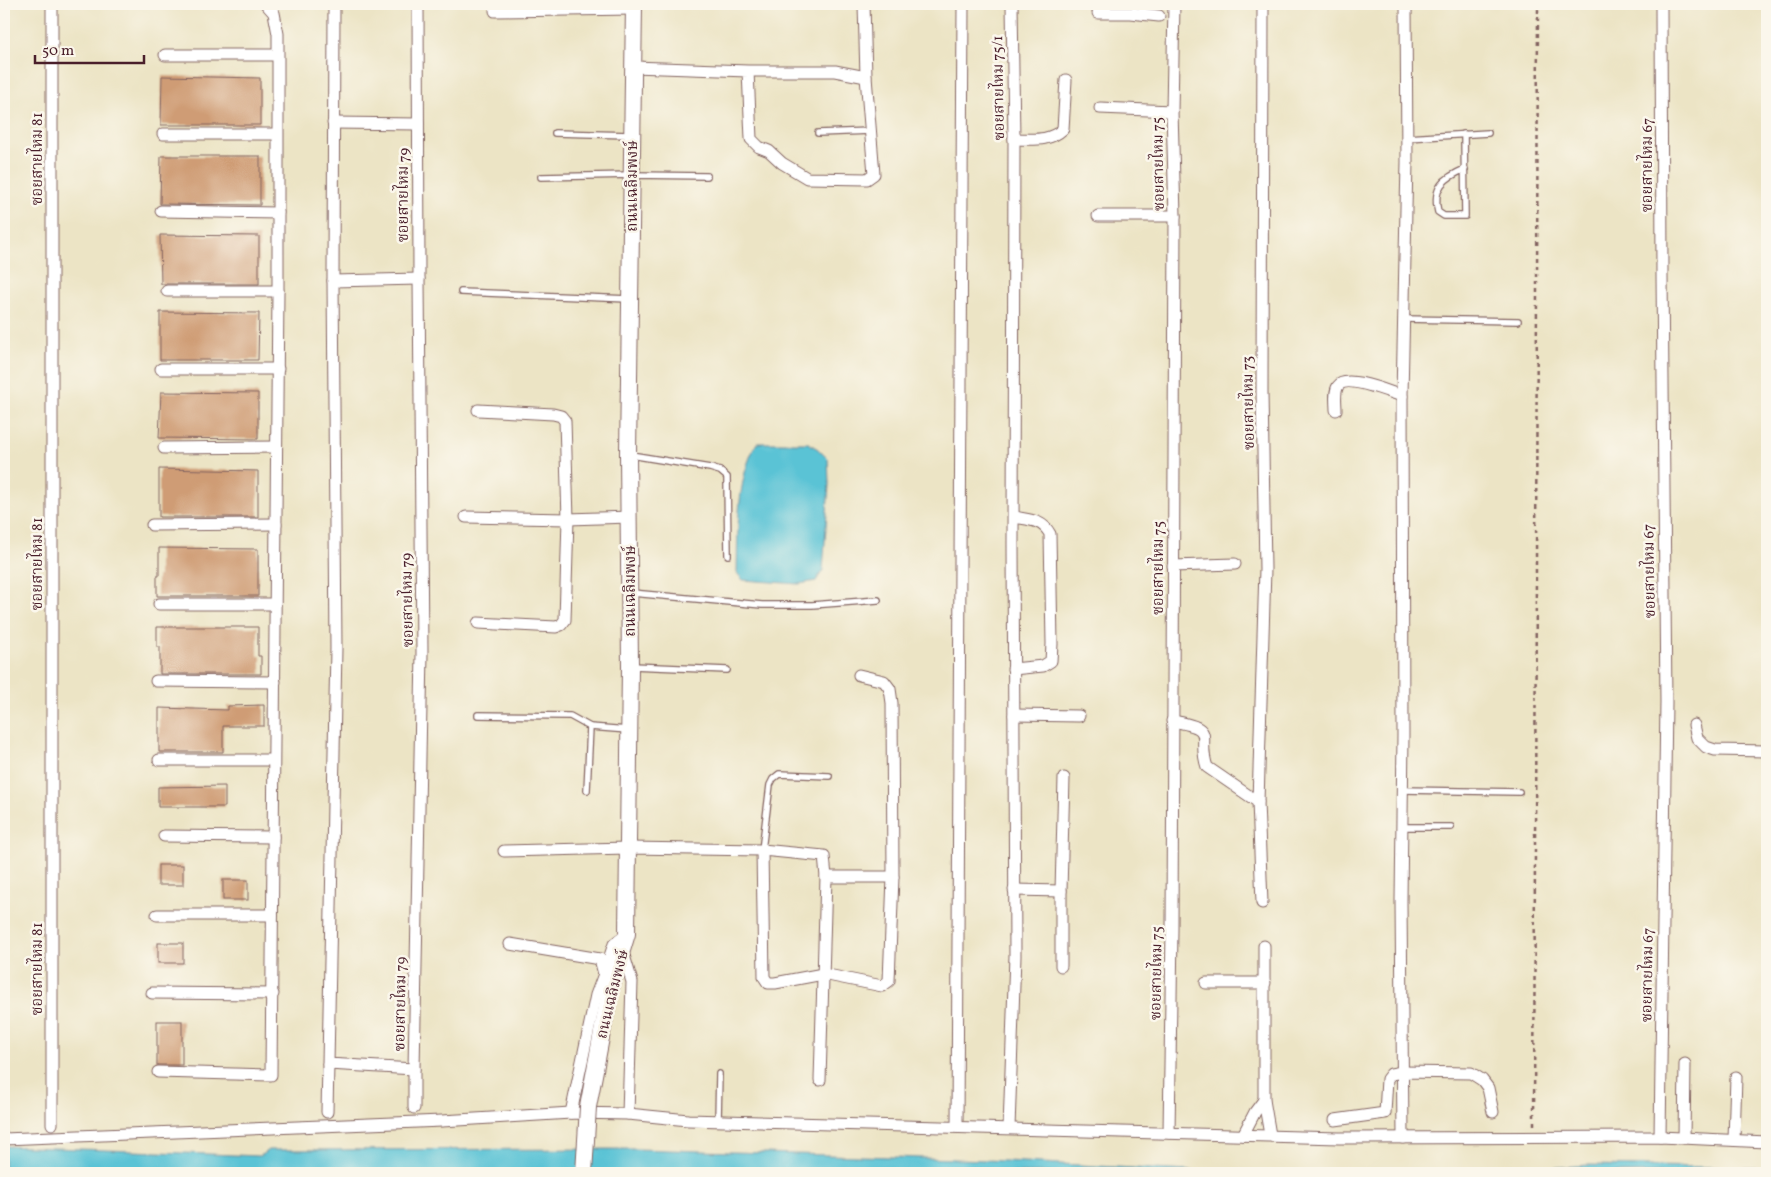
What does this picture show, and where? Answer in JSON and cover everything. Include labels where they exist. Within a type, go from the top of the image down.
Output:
[{"type":"main road","name":"ถนนเฉลิมพงษ์","points":[[584,1173],[588,1107],[610,990],[625,942],[630,666],[628,454],[634,6]]},
{"type":"street","name":"ซอยสายไหม 81","points":[[52,4],[52,1124]]},
{"type":"street","points":[[158,1072],[271,1075],[278,369],[278,34],[274,13],[266,4]]},
{"type":"street","points":[[327,1112],[336,648],[333,281],[334,4]]},
{"type":"street","name":"ซอยสายไหม 79","points":[[328,1064],[414,1069],[422,653],[418,279],[418,4]]},
{"type":"street","points":[[748,71],[751,139],[759,147],[769,152],[782,164],[807,178],[867,180],[874,174],[866,77],[864,4]]},
{"type":"street","points":[[957,1127],[963,4]]},
{"type":"street","name":"ซอยสายไหม 75/1","points":[[1009,1128],[1015,956],[1013,669],[1014,139],[1012,4]]},
{"type":"street","name":"ซอยสายไหม 75","points":[[1169,1133],[1172,930],[1174,216],[1172,111],[1174,4]]},
{"type":"street","name":"ซอยสายไหม 73","points":[[1262,4],[1262,392],[1265,570],[1258,802],[1262,904]]},
{"type":"street","points":[[1402,1138],[1402,396],[1407,138],[1406,4]]},
{"type":"street","name":"ซอยสายไหม 67","points":[[1660,1137],[1666,702],[1661,4]]},
{"type":"street","points":[[495,10],[634,6]]},
{"type":"street","points":[[1098,14],[1130,8],[1159,16]]},
{"type":"street","points":[[166,55],[277,55]]},
{"type":"street","points":[[633,67],[748,71],[835,71],[866,77]]},
{"type":"street","points":[[1014,139],[1046,139],[1056,136],[1063,129],[1066,80]]},
{"type":"street","points":[[1100,108],[1172,111]]},
{"type":"street","points":[[333,123],[418,124]]},
{"type":"street","points":[[163,134],[277,134]]},
{"type":"street","points":[[162,211],[278,213]]},
{"type":"street","points":[[1098,216],[1174,216]]},
{"type":"street","points":[[333,281],[418,279]]},
{"type":"street","points":[[167,291],[278,291]]},
{"type":"street","points":[[161,369],[278,369]]},
{"type":"street","points":[[1336,410],[1336,391],[1338,385],[1345,381],[1354,381],[1402,396]]},
{"type":"street","points":[[478,410],[561,416],[564,421],[568,519],[565,620],[561,625],[556,627],[478,624]]},
{"type":"street","points":[[164,448],[276,447]]},
{"type":"street","points":[[466,517],[568,519],[630,517]]},
{"type":"street","points":[[1013,669],[1043,666],[1051,661],[1052,644],[1050,534],[1047,527],[1040,522],[1014,517]]},
{"type":"street","points":[[152,524],[276,524]]},
{"type":"street","points":[[1173,566],[1235,564]]},
{"type":"street","points":[[158,604],[275,604]]},
{"type":"street","points":[[762,850],[764,978],[768,983],[823,974],[882,986],[889,981],[893,877],[890,689],[884,680],[859,675]]},
{"type":"street","points":[[156,681],[275,682]]},
{"type":"street","points":[[1014,715],[1079,716]]},
{"type":"street","points":[[1172,722],[1192,725],[1201,730],[1204,736],[1204,760],[1207,766],[1258,802]]},
{"type":"street","points":[[1694,725],[1697,738],[1706,747],[1715,750],[1767,751]]},
{"type":"street","points":[[159,760],[273,760]]},
{"type":"street","points":[[1061,966],[1064,778]]},
{"type":"street","points":[[164,836],[273,837]]},
{"type":"street","points":[[504,851],[628,848],[762,850],[824,856],[826,877],[820,1080]]},
{"type":"street","points":[[826,877],[893,877]]},
{"type":"street","points":[[1014,890],[1061,891]]},
{"type":"street","points":[[157,915],[272,915]]},
{"type":"street","points":[[571,1113],[596,996],[614,944],[625,942],[632,982],[628,1114]]},
{"type":"street","points":[[510,944],[600,959],[604,974]]},
{"type":"street","points":[[1264,946],[1264,1100],[1270,1135]]},
{"type":"street","points":[[1206,982],[1264,983]]},
{"type":"street","points":[[152,993],[273,994]]},
{"type":"street","points":[[1684,1138],[1685,1064]]},
{"type":"street","points":[[414,1069],[414,1108]]},
{"type":"street","points":[[1335,1120],[1385,1113],[1387,1078],[1391,1074],[1402,1072],[1471,1074],[1482,1080],[1488,1088],[1493,1112]]},
{"type":"street","points":[[1734,1140],[1736,1077]]},
{"type":"street","points":[[1243,1135],[1255,1112],[1264,1100]]},
{"type":"street","points":[[4,1139],[432,1121],[571,1113],[628,1114],[688,1120],[1243,1135],[1402,1138],[1660,1137],[1767,1142]]},
{"type":"lane","points":[[818,133],[871,131]]},
{"type":"lane","points":[[555,133],[632,135]]},
{"type":"lane","points":[[1407,138],[1488,133]]},
{"type":"lane","points":[[1464,134],[1465,169],[1465,216],[1444,216],[1438,212],[1436,202],[1439,187],[1447,177],[1465,169]]},
{"type":"lane","points":[[541,177],[707,176]]},
{"type":"lane","points":[[461,292],[630,299]]},
{"type":"lane","points":[[1403,320],[1518,321]]},
{"type":"lane","points":[[628,454],[710,468],[720,471],[727,477],[728,555]]},
{"type":"lane","points":[[629,593],[762,605],[812,606],[878,600]]},
{"type":"lane","points":[[630,666],[727,670]]},
{"type":"lane","points":[[478,715],[570,716],[590,727],[628,730]]},
{"type":"lane","points":[[586,790],[590,727]]},
{"type":"lane","points":[[762,850],[770,785],[773,779],[780,774],[829,776]]},
{"type":"lane","points":[[1402,790],[1519,792]]},
{"type":"lane","points":[[1402,827],[1451,827]]},
{"type":"lane","points":[[718,1120],[719,1074]]},
{"type":"path","points":[[1534,1137],[1538,4]]},
{"type":"water","points":[[757,443],[808,443],[818,449],[828,459],[829,484],[823,570],[816,581],[799,584],[743,580],[737,573],[738,523],[742,489],[745,472]]},
{"type":"water","points":[[4,1146],[260,1156],[268,1150],[637,1149],[987,1160],[1226,1173],[4,1173]]},
{"type":"water","points":[[1588,1165],[1767,1168],[1767,1173],[1482,1173]]},
{"type":"building","points":[[162,76],[260,78],[260,125],[161,125]]},
{"type":"building","points":[[161,156],[260,156],[260,205],[160,204]]},
{"type":"building","points":[[160,235],[259,236],[259,284],[161,284]]},
{"type":"building","points":[[160,312],[259,313],[258,360],[160,360]]},
{"type":"building","points":[[161,392],[258,393],[258,439],[159,438]]},
{"type":"building","points":[[159,469],[258,471],[258,517],[159,517]]},
{"type":"building","points":[[159,548],[258,549],[258,596],[157,596]]},
{"type":"building","points":[[157,627],[258,627],[258,656],[261,656],[261,674],[160,674],[160,647],[157,647]]},
{"type":"building","points":[[264,705],[264,726],[223,726],[223,752],[159,752],[159,708],[228,710],[228,706]]},
{"type":"building","points":[[225,786],[225,807],[158,807],[158,787]]},
{"type":"building","points":[[158,865],[183,865],[183,885],[158,885]]},
{"type":"building","points":[[223,880],[248,880],[248,900],[223,900]]},
{"type":"building","points":[[158,943],[183,943],[183,963],[158,963]]},
{"type":"building","points":[[157,1021],[182,1021],[182,1065],[157,1065]]}]
